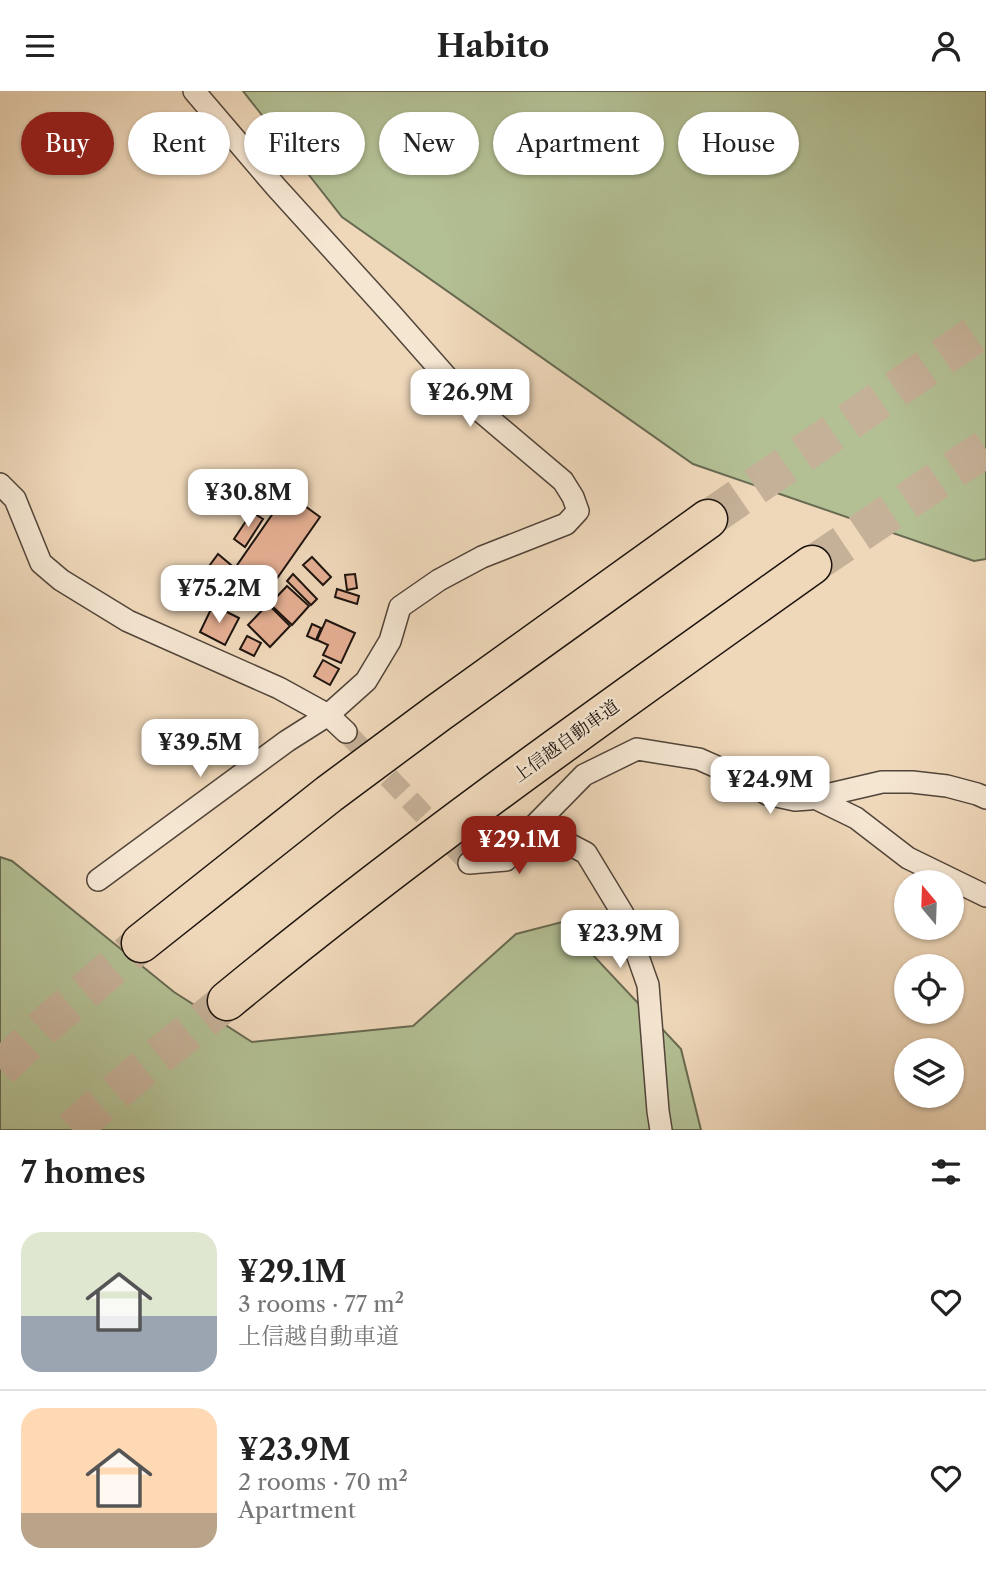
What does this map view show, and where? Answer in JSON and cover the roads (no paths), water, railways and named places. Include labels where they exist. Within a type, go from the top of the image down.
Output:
[{"type":"highway","points":[[141,943],[329,794],[708,519]]},
{"type":"highway","name":"上信越自動車道","points":[[227,1000],[402,862],[812,565]]},
{"type":"street","points":[[98,880],[287,741],[328,715],[366,681],[390,641],[400,607],[439,580],[482,557],[566,524],[578,511],[563,481],[466,399],[194,91]]},
{"type":"street","points":[[0,484],[15,499],[41,562],[61,580],[128,621],[279,688],[328,715],[346,731]]},
{"type":"street","points":[[469,863],[506,860],[534,826],[584,775],[637,749],[699,759],[735,775],[767,794],[795,800],[882,782],[947,786],[986,798]]},
{"type":"street","points":[[815,798],[856,818],[908,858],[986,896]]},
{"type":"street","points":[[534,826],[586,853],[623,913],[648,985],[661,1130]]},
{"type":"tunnel","points":[[708,519],[986,327]]},
{"type":"tunnel","points":[[812,565],[986,448]]},
{"type":"tunnel","points":[[346,732],[469,863]]},
{"type":"tunnel","points":[[0,1069],[49,1022],[141,943]]},
{"type":"tunnel","points":[[72,1130],[227,1001]]}]
